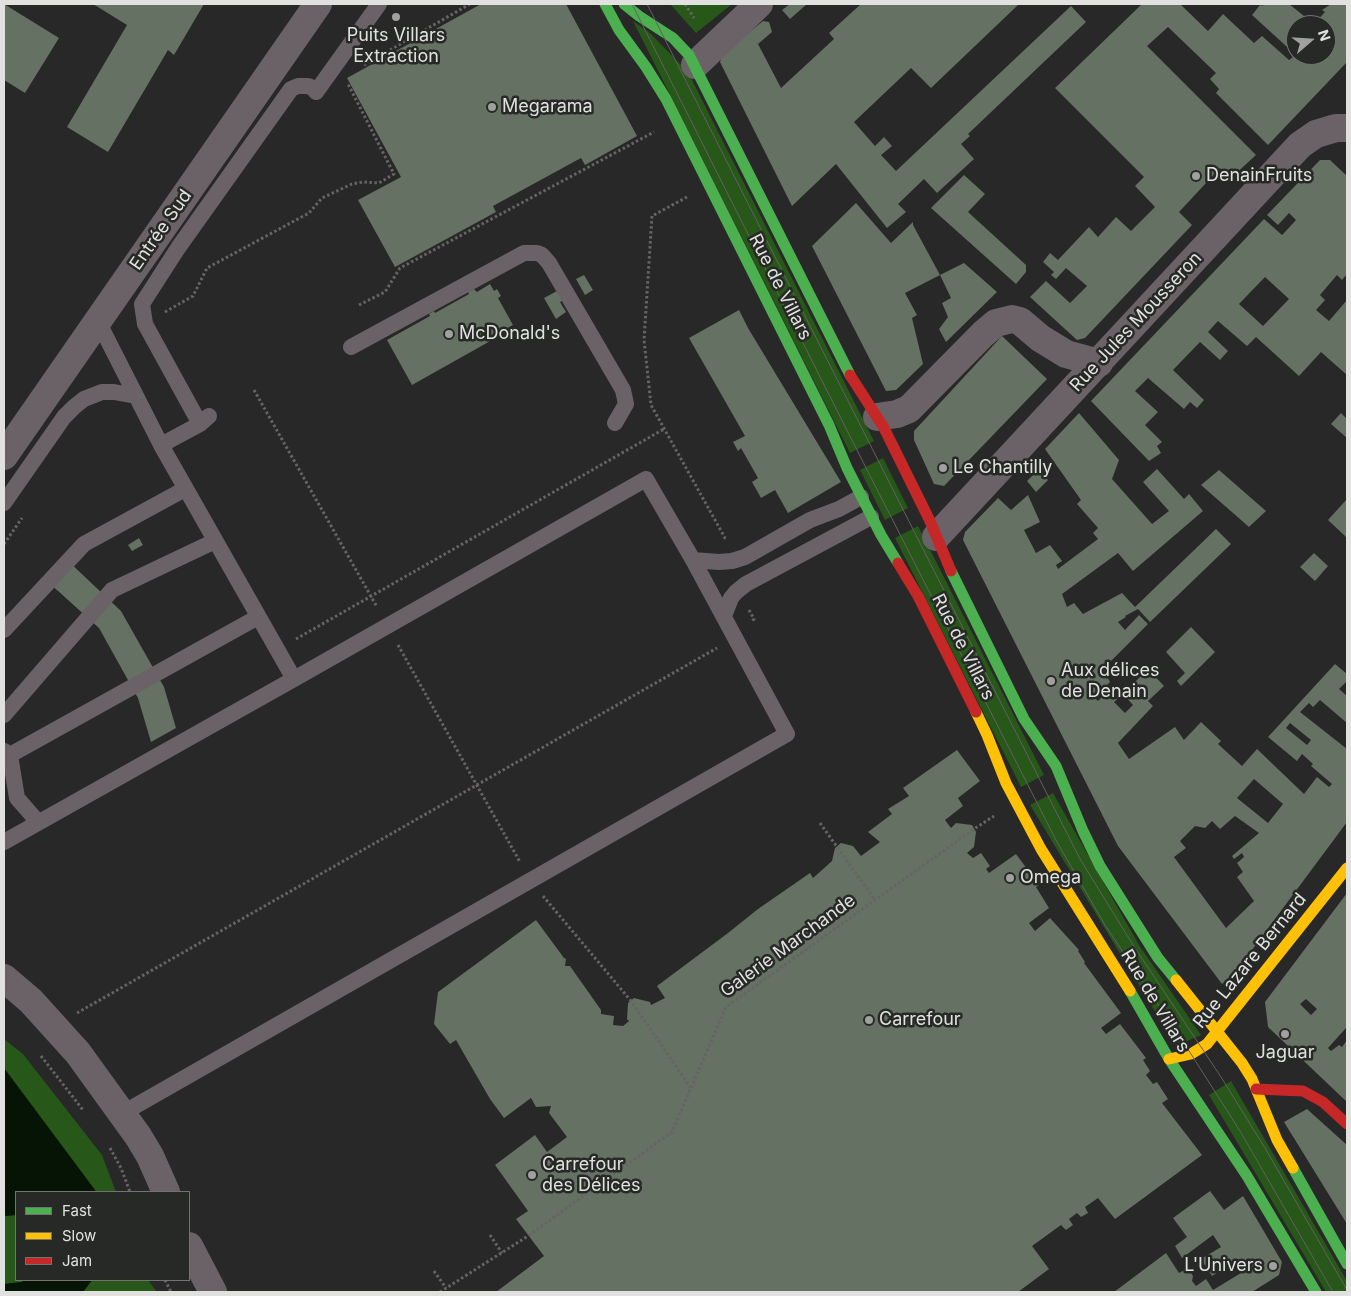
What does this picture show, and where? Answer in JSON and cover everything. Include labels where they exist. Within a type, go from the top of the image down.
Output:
[{"type":"street","name":"Entrée Sud","points":[[4,456],[318,4]]},
{"type":"street","name":"Rue de Villars","points":[[605,4],[619,30],[666,99],[829,425],[840,454],[861,497],[918,596],[987,735],[1006,783],[1030,828],[1058,877],[1127,986],[1169,1059],[1247,1176],[1307,1289]]},
{"type":"street","name":"Rue de Villars","points":[[624,4],[638,16],[680,43],[695,65],[856,385],[877,417],[926,512],[948,565],[1024,719],[1056,766],[1100,866],[1158,958],[1242,1064],[1256,1089],[1277,1140],[1347,1264]]},
{"type":"street","points":[[695,65],[759,4]]},
{"type":"street","name":"Rue Jules Mousseron","points":[[936,537],[1300,145],[1316,134],[1336,128],[1347,128]]},
{"type":"street","points":[[877,417],[897,414],[909,409],[983,334],[996,323],[1012,319],[1020,321],[1040,338],[1066,354],[1099,363]]},
{"type":"street","name":"Rue Lazare Bernard","points":[[1169,1059],[1191,1054],[1206,1044],[1347,868]]},
{"type":"street","points":[[4,978],[31,1001],[78,1053],[123,1113],[150,1156],[166,1191]]},
{"type":"street","points":[[1256,1089],[1303,1091],[1323,1102],[1347,1124]]},
{"type":"street","points":[[190,1248],[214,1292]]},
{"type":"lane","points":[[162,445],[204,420],[145,324],[142,304],[178,248],[291,90],[298,86],[308,86],[316,92],[379,4]]},
{"type":"lane","points":[[233,126],[246,153]]},
{"type":"lane","points":[[351,347],[524,253],[537,253],[542,255],[549,263],[623,390],[626,404],[615,423]]},
{"type":"lane","points":[[98,321],[186,489],[294,679]]},
{"type":"lane","points":[[4,503],[64,416],[74,407],[84,399],[102,392],[136,396]]},
{"type":"lane","points":[[4,842],[646,479],[693,560],[788,734],[123,1113]]},
{"type":"lane","points":[[4,630],[84,544],[186,489]]},
{"type":"lane","points":[[693,560],[719,562],[745,557],[810,520],[839,509],[861,497]]},
{"type":"lane","points":[[724,616],[731,598],[746,584],[872,517]]},
{"type":"lane","points":[[4,715],[112,590],[215,541]]},
{"type":"lane","points":[[38,822],[17,798],[7,753],[258,617]]},
{"type":"path","points":[[360,67],[470,4]]},
{"type":"path","points":[[145,324],[193,296],[207,268],[309,213],[322,198],[352,184],[363,182],[379,183],[394,174],[344,76]]},
{"type":"path","points":[[359,305],[385,292],[400,268],[659,130]]},
{"type":"path","points":[[710,186],[652,216],[644,340],[651,405],[725,538],[743,544],[764,546]]},
{"type":"path","points":[[277,650],[664,429]]},
{"type":"path","points":[[4,544],[27,511]]},
{"type":"path","points":[[83,1110],[29,1040],[735,637],[754,619],[747,606]]},
{"type":"path","points":[[820,823],[875,900]]},
{"type":"path","name":"Galerie Marchande","points":[[440,1292],[528,1236],[672,1132],[726,1007],[974,828]]},
{"type":"path","points":[[530,881],[631,1001],[691,1088]]},
{"type":"path","points":[[106,1142],[121,1168],[130,1191]]},
{"type":"path","points":[[490,1235],[502,1253]]},
{"type":"path","points":[[434,1271],[446,1288]]},
{"type":"green space","points":[[670,4],[732,4],[696,33]]},
{"type":"green space","points":[[633,21],[650,33],[688,72],[874,441],[850,453]]},
{"type":"green space","points":[[883,458],[908,508],[885,520],[860,470]]},
{"type":"green space","points":[[918,526],[1044,775],[1021,787],[895,538]]},
{"type":"green space","points":[[1053,793],[1139,945],[1201,1035],[1176,1046],[1030,805]]},
{"type":"green space","points":[[4,1039],[23,1054],[102,1155],[116,1191],[95,1191],[4,1068]]},
{"type":"green space","points":[[1231,1081],[1347,1281],[1347,1292],[1326,1292],[1209,1095]]},
{"type":"green space","points":[[15,1215],[15,1281],[22,1282],[4,1284],[4,1216]]},
{"type":"green space","points":[[91,1281],[149,1281],[157,1292],[83,1292]]},
{"type":"shaded area","points":[[4,1068],[96,1191],[15,1191],[15,1215],[4,1216]]},
{"type":"shaded area","points":[[91,1281],[83,1292],[4,1292],[4,1284]]},
{"type":"building","points":[[4,4],[59,38],[25,93],[4,80]]},
{"type":"building","points":[[93,4],[204,4],[174,55],[168,50],[108,152],[67,127],[127,25]]},
{"type":"building","name":"Megarama","points":[[481,4],[566,4],[637,136],[585,165],[581,158],[493,206],[496,212],[395,267],[358,200],[401,177],[347,78]]},
{"type":"building","points":[[790,4],[807,4],[790,19],[782,10]]},
{"type":"building","points":[[861,4],[1018,5],[931,88],[911,68],[854,122],[875,146],[884,137],[892,146],[881,155],[896,171],[1071,6],[1086,22],[968,134],[970,136],[961,144],[974,159],[937,193],[924,179],[898,204],[906,212],[887,228],[836,164],[792,206],[720,62],[723,54],[763,21],[769,22],[772,32],[758,44],[781,88],[834,39],[829,33]]},
{"type":"building","points":[[1142,4],[1180,4],[1208,31],[1223,14],[1254,43],[1262,36],[1286,57],[1286,65],[1336,65],[1336,15],[1322,15],[1325,12],[1322,10],[1331,4],[1347,4],[1347,62],[1268,145],[1216,93],[1219,89],[1210,79],[1216,73],[1168,27],[1147,46],[1256,155],[1231,178],[1220,168],[1179,212],[1192,225],[1085,338],[1077,340],[1030,297],[1046,281],[1070,303],[1087,286],[1066,268],[1056,279],[1051,275],[1054,272],[1043,262],[1050,253],[1058,260],[1089,227],[1098,237],[1116,217],[1131,231],[1155,207],[1135,186],[1144,177],[1055,88]]},
{"type":"building","points":[[1261,4],[1289,4],[1303,15],[1286,15],[1286,46],[1252,15],[1260,5],[1264,6]]},
{"type":"building","points":[[1320,160],[1330,160],[1347,176],[1347,274],[1342,280],[1337,275],[1320,295],[1325,300],[1316,310],[1329,321],[1347,300],[1347,375],[1321,352],[1299,376],[1256,337],[1247,346],[1218,321],[1208,332],[1228,351],[1220,360],[1200,342],[1173,370],[1204,400],[1197,408],[1190,402],[1184,409],[1148,378],[1135,391],[1158,412],[1145,425],[1162,442],[1157,446],[1161,453],[1149,461],[1091,401],[1264,219],[1282,235],[1296,220],[1289,213],[1278,225],[1267,215]],"holes":[[[1265,277],[1289,299],[1263,326],[1239,304]]]},
{"type":"building","points":[[964,175],[985,194],[968,212],[1026,265],[1026,272],[1016,284],[931,208]]},
{"type":"building","points":[[856,203],[891,243],[913,222],[940,275],[905,293],[917,315],[912,318],[923,364],[896,390],[886,391],[812,246]]},
{"type":"building","points":[[964,263],[997,292],[946,342],[939,329],[948,317],[942,303],[951,298],[940,275]]},
{"type":"building","points":[[584,275],[593,290],[585,295],[576,279]]},
{"type":"building","name":"McDonald's","points":[[490,284],[494,291],[497,289],[501,296],[498,298],[513,325],[500,333],[501,335],[412,385],[387,340],[430,316],[429,314],[434,311],[435,313],[469,294],[468,292],[474,289],[477,292]]},
{"type":"building","points":[[570,284],[575,294],[560,302],[566,312],[556,319],[544,298]]},
{"type":"building","points":[[739,310],[841,482],[788,513],[775,490],[761,498],[752,482],[758,478],[741,448],[738,451],[733,442],[745,436],[689,338]]},
{"type":"building","points":[[1002,336],[1047,379],[944,486],[934,484],[914,440],[914,431]]},
{"type":"building","points":[[1079,413],[1119,460],[1112,479],[1152,524],[1169,511],[1143,482],[1157,469],[1184,499],[1189,494],[1203,511],[1133,571],[1118,553],[1062,594],[1067,607],[1074,603],[1083,614],[1122,593],[1135,607],[1216,529],[1231,544],[1150,622],[1138,609],[1118,622],[1125,630],[1139,615],[1148,624],[1103,669],[1110,682],[1095,698],[1098,701],[1114,685],[1123,694],[1148,669],[1164,686],[1148,701],[1153,706],[1118,743],[1129,759],[1175,727],[1184,740],[1201,722],[1221,741],[1218,744],[1242,766],[1257,749],[1304,794],[1317,777],[1329,787],[1332,784],[1311,766],[1313,764],[1302,754],[1297,761],[1268,737],[1335,664],[1347,674],[1347,681],[1339,689],[1347,696],[1347,723],[1320,700],[1313,707],[1309,703],[1300,712],[1347,749],[1347,822],[1246,958],[1249,962],[1222,984],[1118,846],[963,540],[965,532],[998,498],[1011,510],[1028,495],[1040,522],[1024,530],[1036,553],[1050,545],[1062,561],[1056,565],[1058,569],[1098,539],[1093,533],[1098,528],[1077,504],[1081,500],[1045,449]],"holes":[[[1123,694],[1133,705],[1125,713],[1114,702]],[[1290,723],[1311,740],[1307,745],[1286,728]],[[1254,779],[1283,804],[1268,823],[1237,798]],[[1235,816],[1259,833],[1232,856],[1234,859],[1242,853],[1244,857],[1237,863],[1243,872],[1237,877],[1254,901],[1226,928],[1174,857],[1186,848],[1180,841],[1195,826],[1205,828],[1212,821],[1220,829]]]},
{"type":"building","points":[[1341,413],[1347,419],[1347,438],[1331,424]]},
{"type":"building","points":[[1039,469],[1048,480],[1036,492],[1027,481]]},
{"type":"building","points":[[1219,470],[1266,511],[1249,527],[1201,485]]},
{"type":"building","points":[[1347,499],[1347,535],[1346,537],[1328,520]]},
{"type":"building","points":[[139,538],[143,545],[132,551],[128,545]]},
{"type":"building","points":[[1314,553],[1328,566],[1315,581],[1300,567]]},
{"type":"building","points":[[67,560],[121,611],[164,687],[176,728],[151,742],[138,698],[99,628],[47,581]]},
{"type":"building","points":[[1191,627],[1215,652],[1181,686],[1177,681],[1185,673],[1166,652]]},
{"type":"building","name":"Carrefour","points":[[957,750],[980,781],[958,798],[963,806],[945,820],[951,828],[956,823],[972,825],[976,832],[974,847],[967,853],[973,858],[981,853],[990,866],[986,869],[989,873],[1016,854],[1039,885],[1036,887],[1049,908],[1029,923],[1035,931],[1050,918],[1079,950],[1084,963],[1121,1013],[1101,1028],[1106,1034],[1120,1024],[1146,1058],[1143,1060],[1150,1071],[1146,1075],[1153,1084],[1157,1082],[1168,1099],[1162,1103],[1202,1155],[1115,1219],[1098,1198],[1085,1207],[1088,1213],[1081,1217],[1077,1213],[1069,1219],[1073,1225],[1066,1230],[1061,1225],[1032,1246],[1049,1269],[1018,1292],[496,1292],[544,1256],[516,1219],[528,1211],[495,1165],[535,1135],[547,1152],[567,1137],[549,1113],[551,1106],[536,1107],[531,1098],[504,1118],[490,1099],[456,1040],[450,1044],[434,1024],[438,992],[536,920],[566,959],[565,966],[570,966],[601,1010],[601,1014],[614,1016],[613,1025],[623,1026],[629,1021],[627,1019],[628,1003],[634,998],[650,1002],[651,1005],[665,998],[657,986],[758,909],[810,873],[813,878],[832,861],[835,848],[841,843],[853,846],[861,856],[880,842],[868,832],[892,814],[888,809],[909,796],[903,788]]},
{"type":"building","points":[[1347,893],[1347,1029],[1328,1048],[1331,1051],[1339,1045],[1342,1047],[1347,1040],[1347,1102],[1268,1027],[1265,1002]],"holes":[[[1306,999],[1317,1009],[1311,1015],[1300,1004]]]},
{"type":"building","points":[[1307,1109],[1347,1145],[1347,1224],[1284,1122]]},
{"type":"building","points":[[1210,1191],[1224,1210],[1243,1196],[1282,1262],[1279,1275],[1252,1292],[1114,1292],[1166,1253],[1179,1273],[1188,1268],[1193,1276],[1192,1281],[1196,1286],[1206,1279],[1213,1290],[1241,1273],[1234,1262],[1212,1276],[1201,1259],[1221,1247],[1213,1235],[1182,1258],[1175,1246],[1187,1237],[1173,1218]]},
{"type":"tram line","points":[[632,4],[1057,842],[1105,925],[1240,1131],[1333,1292]]},
{"type":"tram line","points":[[647,4],[1080,859],[1133,945],[1221,1077],[1265,1148],[1347,1290]]},
{"type":"traffic: fast","points":[[605,4],[619,30],[666,99],[829,425],[847,468],[881,535],[898,563]]},
{"type":"traffic: fast","points":[[624,4],[673,38],[689,55],[850,375]]},
{"type":"traffic: fast","points":[[951,571],[1024,719],[1056,766],[1100,866],[1158,958],[1176,980]]},
{"type":"traffic: fast","points":[[1130,991],[1169,1059],[1247,1176],[1316,1292]]},
{"type":"traffic: fast","points":[[1293,1168],[1347,1264]]},
{"type":"traffic: slow","points":[[976,712],[1006,783],[1041,849],[1130,991]]},
{"type":"traffic: slow","points":[[1169,1059],[1191,1054],[1207,1044],[1347,868]]},
{"type":"traffic: slow","points":[[1176,980],[1242,1063],[1252,1079],[1277,1140],[1293,1168]]},
{"type":"traffic: jam","points":[[850,375],[884,428],[930,521],[951,571]]},
{"type":"traffic: jam","points":[[898,563],[918,596],[976,712]]},
{"type":"traffic: jam","points":[[1256,1089],[1303,1091],[1323,1102],[1347,1124]]},
{"type":"place","name":"Puits Villars Extraction","points":[[396,17]]},
{"type":"place","name":"Megarama","points":[[492,107]]},
{"type":"place","name":"DenainFruits","points":[[1196,176]]},
{"type":"place","name":"McDonald's","points":[[449,334]]},
{"type":"place","name":"Le Chantilly","points":[[943,468]]},
{"type":"place","name":"Aux délices de Denain","points":[[1051,681]]},
{"type":"place","name":"Omega","points":[[1010,878]]},
{"type":"place","name":"Carrefour","points":[[869,1020]]},
{"type":"place","name":"Jaguar","points":[[1285,1034]]},
{"type":"place","name":"Carrefour des Délices","points":[[532,1175]]},
{"type":"place","name":"L'Univers","points":[[1273,1266]]}]
